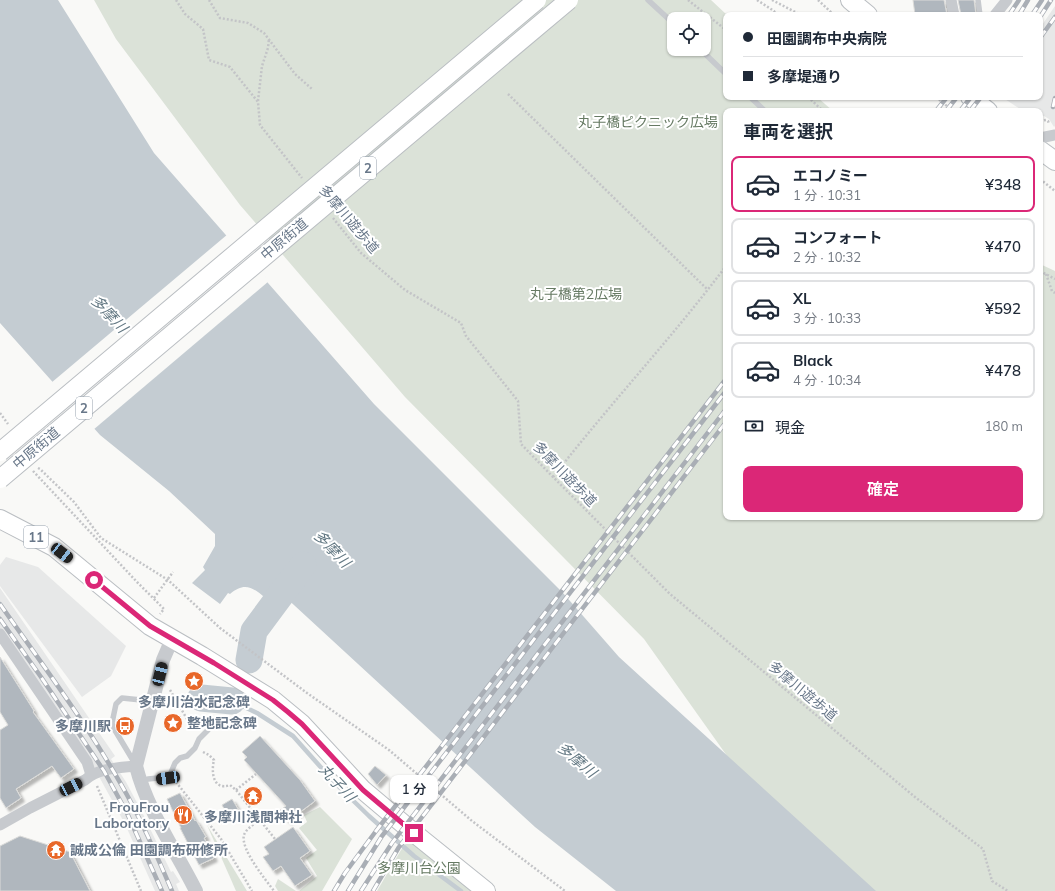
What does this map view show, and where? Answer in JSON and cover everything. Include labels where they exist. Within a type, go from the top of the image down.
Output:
[{"type":"main road","name":"中原街道","points":[[0,452],[537,0]]},
{"type":"main road","name":"中原街道","points":[[0,479],[569,0]]},
{"type":"main road","points":[[850,0],[864,12]]},
{"type":"main road","points":[[974,100],[984,108]]},
{"type":"main road","points":[[1043,152],[1055,161]]},
{"type":"main road","name":"11","points":[[0,519],[54,547],[143,621],[266,696],[288,712],[302,724],[363,790],[486,891]]},
{"type":"street","points":[[951,0],[953,12]]},
{"type":"street","points":[[997,12],[1007,0]]},
{"type":"street","points":[[1043,137],[1055,135]]},
{"type":"street","points":[[0,634],[87,762],[91,775]]},
{"type":"street","points":[[172,639],[163,660],[136,766],[140,782],[166,837],[196,891]]},
{"type":"street","points":[[0,825],[85,780],[91,775],[112,769],[136,766]]},
{"type":"lane","points":[[648,0],[667,18]]},
{"type":"lane","points":[[978,0],[980,12]]},
{"type":"lane","points":[[707,56],[723,71]]},
{"type":"lane","points":[[753,100],[762,108]]},
{"type":"lane","points":[[136,766],[112,724],[116,704],[122,698],[152,702]]},
{"type":"lane","points":[[140,782],[148,779],[168,778],[175,763],[180,758],[187,756],[195,748],[199,739],[208,730]]},
{"type":"path","points":[[176,0],[185,14],[203,29],[209,60],[230,67],[258,102]]},
{"type":"path","points":[[209,0],[220,18],[248,23],[264,33],[295,74],[312,89]]},
{"type":"path","points":[[688,0],[723,28]]},
{"type":"path","points":[[758,0],[774,12]]},
{"type":"path","points":[[772,0],[795,12]]},
{"type":"path","points":[[818,0],[831,12]]},
{"type":"path","name":"多摩川遊歩道","points":[[269,38],[268,48],[262,66],[258,102],[260,125],[302,179]]},
{"type":"path","points":[[508,94],[708,290]]},
{"type":"path","points":[[812,100],[820,108]]},
{"type":"path","points":[[940,100],[949,108]]},
{"type":"path","points":[[1043,181],[1055,191]]},
{"type":"path","name":"多摩川遊歩道","points":[[330,214],[361,253],[405,290],[461,323],[466,336],[518,401],[522,444],[670,594],[915,797],[983,849],[992,881],[1008,891]]},
{"type":"path","points":[[553,477],[584,437],[684,319],[723,270]]},
{"type":"path","points":[[1043,272],[1055,280]]},
{"type":"path","points":[[1046,274],[1052,291],[1055,293]]},
{"type":"path","points":[[29,467],[164,609],[159,615]]},
{"type":"path","points":[[36,467],[40,469],[74,502],[101,538],[168,580],[220,628],[307,693],[389,750],[472,821],[565,891]]},
{"type":"path","points":[[154,598],[173,572]]},
{"type":"path","points":[[170,690],[199,739],[203,753],[209,755],[214,760],[212,776],[215,782],[220,786],[225,787],[230,785],[236,790],[275,839]]},
{"type":"path","points":[[236,790],[256,774]]},
{"type":"path","points":[[91,775],[102,797],[141,891]]},
{"type":"path","points":[[170,775],[221,839],[252,891]]},
{"type":"path","points":[[260,820],[244,834],[243,840],[247,852],[274,891]]},
{"type":"shaded area","points":[[1055,6],[1054,127],[1049,119],[1043,116],[1043,108],[1018,108],[1006,100],[1043,100],[1043,24]]},
{"type":"shaded area","points":[[6,557],[38,567],[126,646],[111,676],[82,697],[0,586],[0,565]]},
{"type":"shaded area","points":[[0,588],[115,756],[111,759],[126,782],[143,814],[171,872],[173,871],[180,882],[176,884],[179,891],[155,891],[125,824],[91,762],[0,629]]},
{"type":"green space","points":[[94,0],[711,0],[724,12],[723,100],[820,100],[830,108],[723,108],[723,520],[1043,520],[1043,265],[1055,271],[1055,891],[823,891],[644,639],[405,397],[240,205],[116,39]]},
{"type":"green space","points":[[320,807],[352,839],[322,891],[299,891],[317,876],[306,858],[317,850],[299,828],[307,822],[304,815]]},
{"type":"green space","points":[[207,825],[247,891],[236,891]]},
{"type":"green space","name":"多摩川台公園","points":[[414,833],[486,891],[377,891],[401,850]]},
{"type":"green space","points":[[278,879],[296,891],[278,891],[275,886]]},
{"type":"water","name":"多摩川","points":[[0,0],[58,0],[154,153],[374,404],[563,593],[619,657],[876,891],[616,891],[535,827],[282,594],[263,596],[251,588],[243,587],[230,594],[228,593],[220,604],[192,583],[205,570],[203,567],[215,546],[215,534],[169,491],[100,435],[0,323]]},
{"type":"pier","points":[[228,234],[269,281],[93,430],[51,383]]},
{"type":"building","points":[[913,0],[944,0],[946,12],[915,12]]},
{"type":"building","points":[[958,0],[974,0],[976,12],[960,12]]},
{"type":"building","points":[[0,657],[34,711],[33,712],[74,769],[61,778],[52,766],[16,789],[21,798],[6,808],[0,798],[0,730],[8,725],[0,712]]},
{"type":"building","points":[[260,736],[300,780],[315,801],[288,821],[279,811],[286,806],[244,760],[247,757],[242,752]]},
{"type":"building","points":[[375,766],[386,775],[377,785],[368,774]]},
{"type":"building","points":[[180,793],[195,821],[196,820],[206,837],[204,838],[214,858],[199,865],[167,799]]},
{"type":"building","points":[[232,799],[238,809],[228,816],[222,805]]},
{"type":"building","points":[[293,827],[310,851],[300,858],[312,875],[295,886],[281,866],[273,871],[263,857],[269,854],[264,847]]},
{"type":"building","points":[[20,836],[70,852],[90,891],[0,891],[0,846]]},
{"type":"waterway","points":[[249,660],[254,631],[303,565]]},
{"type":"waterway","name":"丸子川","points":[[232,696],[232,701],[257,713],[293,736],[333,781],[369,816],[414,856],[461,891]]},
{"type":"waterway","name":"丸子川","points":[[201,698],[232,701]]},
{"type":"railway","points":[[1011,12],[1019,0]]},
{"type":"railway","points":[[1021,12],[1028,0]]},
{"type":"railway","points":[[1034,12],[1042,0]]},
{"type":"railway","points":[[1043,12],[1051,0]]},
{"type":"railway","points":[[1043,34],[1055,17]]},
{"type":"railway","points":[[1053,107],[1055,98]]},
{"type":"railway","points":[[938,108],[945,100]]},
{"type":"railway","points":[[948,108],[955,100]]},
{"type":"railway","points":[[962,108],[969,100]]},
{"type":"railway","points":[[972,108],[979,100]]},
{"type":"railway","points":[[334,891],[345,873],[376,831],[723,383]]},
{"type":"railway","points":[[348,891],[382,836],[723,395]]},
{"type":"railway","points":[[361,891],[392,843],[723,413]]},
{"type":"railway","points":[[373,891],[399,847],[723,426]]},
{"type":"railway","points":[[0,604],[104,755],[139,818],[172,891]]},
{"type":"railway","points":[[0,619],[104,771],[127,813],[162,891]]},
{"type":"place","name":"多摩川治水記念碑","points":[[194,681]]},
{"type":"place","name":"整地記念碑","points":[[173,723]]},
{"type":"place","name":"多摩川駅","points":[[125,726]]},
{"type":"place","name":"多摩川浅間神社","points":[[253,796]]},
{"type":"place","name":"FrouFrou Laboratory","points":[[183,815]]},
{"type":"place","name":"誠成公倫 田園調布研修所","points":[[56,850]]},
{"type":"route","points":[[94,580],[150,626],[214,663],[273,700],[302,724],[363,790],[414,833]]},
{"type":"park label","name":"丸子橋ピクニック広場","points":[[648,122]]},
{"type":"park label","name":"丸子橋第2広場","points":[[576,294]]}]
